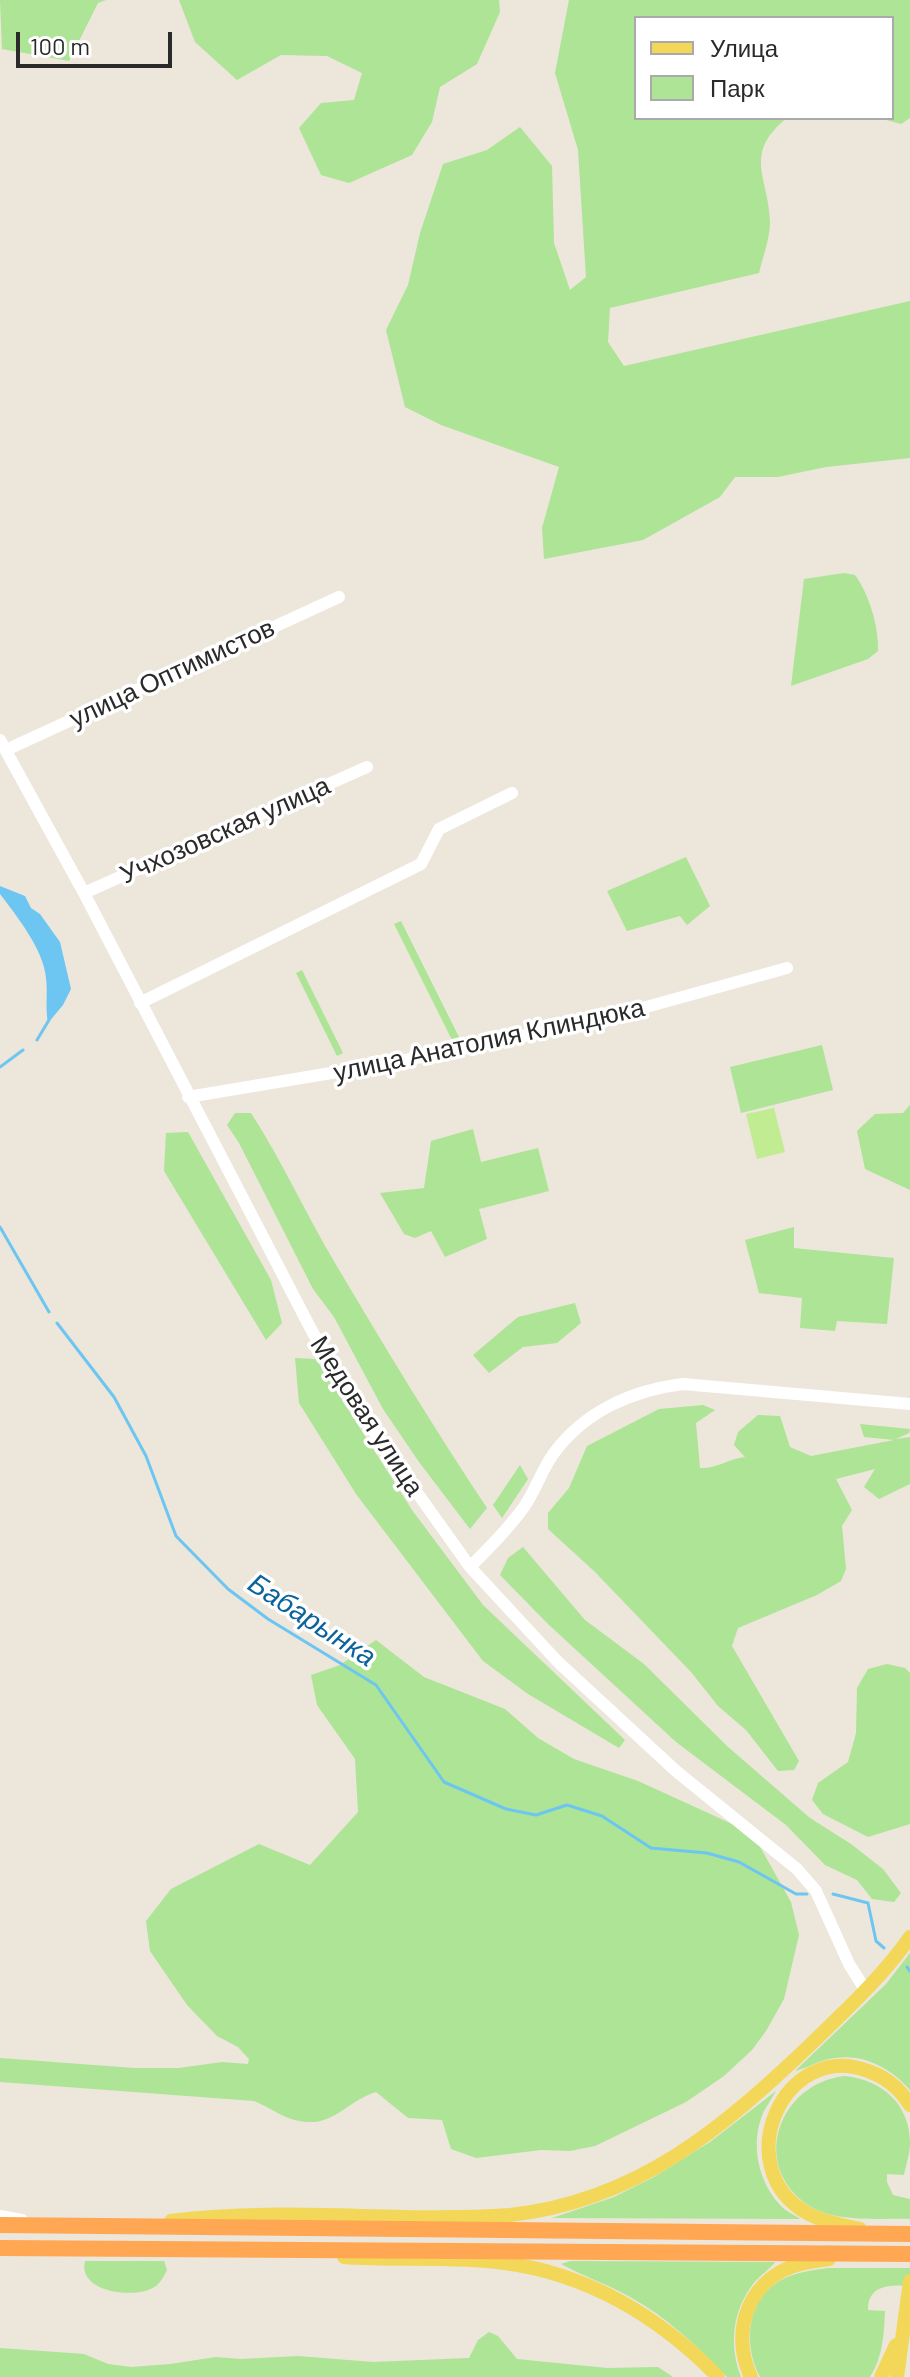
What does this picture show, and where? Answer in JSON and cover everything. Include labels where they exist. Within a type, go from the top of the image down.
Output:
[{"type":"highway","points":[[0,2225],[910,2234]]},
{"type":"highway","points":[[0,2248],[910,2254]]},
{"type":"main road","points":[[146,2225],[216,2215],[484,2217],[540,2212],[591,2198],[651,2171],[725,2122],[866,1991],[910,1937]]},
{"type":"main road","points":[[872,2233],[807,2213],[782,2191],[769,2161],[768,2137],[773,2117],[785,2096],[798,2083],[834,2067],[857,2067],[876,2074],[894,2086],[910,2105]]},
{"type":"main road","points":[[228,2249],[356,2258],[480,2261],[560,2275],[635,2308],[671,2334],[718,2377]]},
{"type":"main road","points":[[751,2377],[743,2356],[742,2325],[750,2303],[760,2288],[774,2275],[793,2266],[871,2252]]},
{"type":"main road","points":[[897,2377],[910,2281]]},
{"type":"main road","points":[[881,2377],[905,2318]]},
{"type":"street","name":"улица Оптимистов","points":[[3,745],[339,597]]},
{"type":"street","name":"Медовая улица","points":[[3,745],[84,893],[313,1333],[376,1435],[470,1567],[558,1662],[676,1771],[797,1869],[816,1891],[849,1964],[866,1991]]},
{"type":"street","name":"Учхозовская улица","points":[[84,893],[367,767]]},
{"type":"street","points":[[140,1003],[421,864],[439,829],[512,793]]},
{"type":"street","name":"улица Анатолия Клиндюка","points":[[188,1097],[378,1065],[592,1022],[787,968]]},
{"type":"street","points":[[470,1567],[507,1530],[526,1505],[554,1453],[585,1421],[624,1398],[654,1388],[683,1384],[910,1404]]},
{"type":"street","points":[[0,2216],[52,2225]]},
{"type":"green space","points":[[0,0],[106,0],[98,3],[69,61],[2,49]]},
{"type":"green space","points":[[179,0],[499,0],[500,12],[477,64],[440,87],[432,122],[412,155],[349,183],[321,175],[299,128],[321,103],[354,100],[362,73],[327,56],[281,55],[237,80],[195,42]]},
{"type":"green space","points":[[569,0],[910,0],[910,118],[901,124],[886,120],[894,120],[894,16],[634,16],[634,120],[785,120],[765,143],[762,155],[761,167],[770,222],[759,273],[610,308],[608,342],[624,366],[910,301],[910,458],[826,467],[778,477],[735,477],[720,497],[643,540],[544,559],[542,528],[559,467],[441,425],[405,407],[386,330],[408,285],[420,233],[443,164],[487,150],[520,127],[552,166],[554,243],[570,290],[586,277],[578,150],[555,73]]},
{"type":"green space","points":[[844,573],[855,575],[869,601],[878,651],[868,659],[791,686],[804,579]]},
{"type":"green space","points":[[686,857],[710,906],[687,925],[680,916],[627,931],[607,891]]},
{"type":"green space","points":[[401,921],[459,1037],[452,1040],[394,924]]},
{"type":"green space","points":[[302,970],[343,1053],[337,1056],[296,973]]},
{"type":"green space","points":[[822,1045],[833,1090],[741,1113],[730,1067]]},
{"type":"green space","points":[[910,1105],[910,1190],[865,1169],[857,1131],[875,1114],[903,1113]]},
{"type":"green space","points":[[774,1108],[785,1152],[757,1159],[746,1114]]},
{"type":"green space","points":[[235,1113],[251,1113],[353,1294],[487,1508],[470,1529],[383,1409],[334,1317],[313,1289],[227,1125]]},
{"type":"green space","points":[[473,1129],[481,1162],[538,1148],[549,1191],[479,1209],[487,1239],[445,1257],[431,1231],[415,1238],[404,1234],[380,1193],[424,1188],[431,1141]]},
{"type":"green space","points":[[188,1132],[271,1280],[282,1323],[266,1340],[164,1171],[166,1133]]},
{"type":"green space","points":[[794,1227],[794,1248],[894,1258],[887,1324],[837,1321],[835,1331],[800,1328],[802,1298],[759,1293],[745,1240]]},
{"type":"green space","points":[[575,1303],[581,1323],[557,1343],[523,1347],[489,1373],[473,1355],[518,1317]]},
{"type":"green space","points":[[295,1358],[316,1359],[412,1510],[483,1605],[625,1740],[619,1748],[528,1694],[483,1661],[356,1494],[299,1403]]},
{"type":"green space","points":[[703,1405],[715,1410],[696,1423],[700,1468],[745,1457],[734,1445],[738,1432],[758,1415],[780,1416],[790,1447],[811,1456],[894,1440],[864,1437],[860,1424],[910,1429],[909,1433],[896,1439],[910,1437],[910,1484],[879,1499],[864,1487],[875,1469],[836,1479],[852,1510],[842,1526],[846,1569],[841,1581],[817,1595],[738,1628],[732,1646],[799,1761],[794,1770],[778,1771],[746,1730],[718,1706],[691,1672],[595,1572],[548,1529],[548,1513],[569,1488],[587,1446],[659,1409]]},
{"type":"green space","points":[[520,1465],[528,1479],[502,1518],[493,1505]]},
{"type":"green space","points":[[523,1547],[585,1620],[644,1664],[727,1746],[810,1818],[883,1869],[901,1893],[894,1902],[872,1899],[857,1880],[825,1865],[786,1825],[676,1742],[548,1624],[500,1575],[508,1558]]},
{"type":"green space","points":[[376,1640],[424,1677],[505,1709],[538,1738],[574,1759],[638,1781],[741,1828],[759,1845],[791,1902],[799,1935],[784,1999],[752,2050],[724,2076],[686,2102],[595,2146],[570,2151],[541,2150],[476,2158],[451,2149],[442,2120],[408,2118],[376,2092],[329,2118],[308,2122],[290,2119],[254,2101],[0,2082],[0,2058],[134,2068],[179,2068],[222,2062],[248,2064],[249,2059],[238,2047],[217,2036],[187,2005],[150,1951],[146,1921],[171,1889],[259,1844],[310,1865],[358,1812],[355,1759],[317,1705],[311,1675],[340,1665]]},
{"type":"green space","points":[[887,1664],[905,1668],[910,1673],[910,1824],[868,1837],[823,1814],[812,1800],[818,1783],[848,1762],[856,1733],[857,1688],[868,1669]]},
{"type":"green space","points":[[910,1953],[910,2090],[882,2067],[849,2057],[821,2061],[795,2071],[886,1984]]},
{"type":"green space","points":[[845,2076],[858,2078],[882,2089],[891,2096],[905,2117],[910,2143],[904,2175],[887,2174],[887,2182],[893,2195],[910,2199],[910,2219],[844,2217],[819,2211],[790,2188],[780,2169],[776,2148],[780,2128],[789,2109],[803,2093],[822,2082]]},
{"type":"green space","points":[[776,2091],[759,2125],[758,2162],[773,2196],[783,2208],[800,2219],[552,2218],[614,2197],[654,2177],[710,2142]]},
{"type":"green space","points":[[85,2261],[164,2261],[167,2270],[156,2286],[123,2293],[99,2287],[90,2280],[85,2272]]},
{"type":"green space","points":[[570,2261],[775,2262],[753,2284],[737,2317],[734,2341],[741,2377],[727,2377],[681,2333],[644,2305],[561,2264]]},
{"type":"green space","points":[[828,2268],[910,2268],[910,2286],[882,2288],[869,2301],[868,2310],[885,2311],[880,2353],[870,2377],[760,2377],[754,2364],[750,2335],[756,2308],[763,2296],[785,2278]]},
{"type":"green space","points":[[489,2332],[498,2336],[517,2359],[607,2368],[658,2367],[673,2377],[0,2377],[0,2348],[84,2354],[108,2364],[131,2367],[216,2357],[298,2356],[373,2362],[469,2358],[478,2340]]},
{"type":"water","points":[[0,886],[25,896],[31,908],[40,914],[60,942],[71,989],[48,1023],[44,967],[28,933],[0,894]]},
{"type":"waterway","name":"Бабарынка","points":[[37,1040],[49,1020]]},
{"type":"waterway","name":"Бабарынка","points":[[0,1067],[23,1050]]},
{"type":"waterway","name":"Бабарынка","points":[[0,1227],[49,1312]]},
{"type":"waterway","name":"Бабарынка","points":[[57,1323],[114,1397],[146,1456],[176,1536],[228,1589],[268,1619],[376,1685],[444,1782],[506,1809],[536,1815],[567,1805],[602,1816],[651,1848],[707,1853],[739,1862],[796,1894],[807,1894]]},
{"type":"waterway","name":"Бабарынка","points":[[833,1894],[868,1903],[876,1941],[884,1948]]},
{"type":"waterway","name":"Бабарынка","points":[[907,1967],[910,1971]]}]
